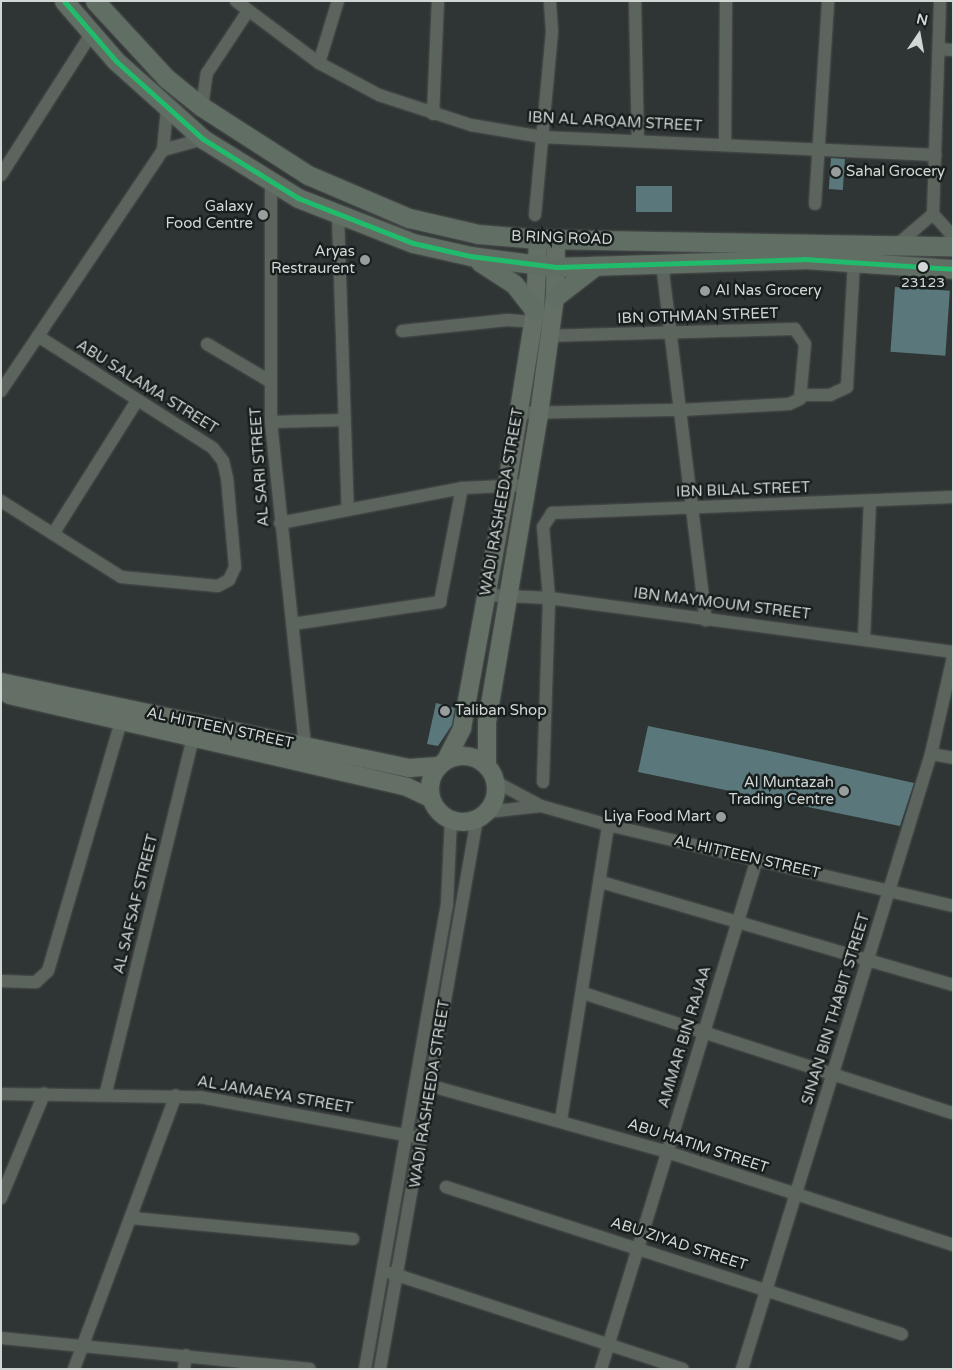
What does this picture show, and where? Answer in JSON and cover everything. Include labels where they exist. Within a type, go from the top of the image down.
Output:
[{"type":"main road","name":"B RING ROAD","points":[[64,1],[91,34],[167,109],[203,139],[271,184],[338,216],[413,243],[470,256],[547,266],[854,261],[953,269]]},
{"type":"main road","name":"B RING ROAD","points":[[96,1],[166,78],[202,106],[292,166],[375,207],[442,227],[547,240],[900,243],[953,246]]},
{"type":"main road","points":[[470,256],[514,284],[534,316]]},
{"type":"main road","points":[[555,297],[596,265]]},
{"type":"street","name":"IBN AL ARQAM STREET","points":[[236,1],[319,63],[379,94],[433,114],[542,137],[819,147],[936,154]]},
{"type":"street","points":[[319,63],[338,1]]},
{"type":"street","points":[[433,114],[438,1]]},
{"type":"street","points":[[535,215],[542,137],[550,1]]},
{"type":"street","points":[[635,1],[638,140]]},
{"type":"street","points":[[725,144],[726,1]]},
{"type":"street","points":[[816,204],[828,1]]},
{"type":"street","points":[[940,1],[933,214],[953,236]]},
{"type":"street","points":[[202,106],[207,73],[248,11]]},
{"type":"street","points":[[1,175],[91,34]]},
{"type":"street","points":[[939,49],[953,50]]},
{"type":"street","points":[[1,391],[163,150],[167,109]]},
{"type":"street","points":[[163,150],[203,139]]},
{"type":"street","name":"AL SARI STREET","points":[[271,184],[271,422],[280,523],[293,624],[306,755]]},
{"type":"street","points":[[900,243],[933,214]]},
{"type":"street","points":[[338,216],[348,510]]},
{"type":"street","name":"WADI RASHEEDA STREET","points":[[487,765],[487,722],[507,596],[538,414],[557,336],[555,297],[547,266],[547,240]]},
{"type":"street","points":[[518,413],[681,410],[790,404],[800,395],[830,395],[847,387],[854,261]]},
{"type":"street","name":"WADI RASHEEDA STREET","points":[[442,763],[462,728],[507,484],[534,316],[547,266]]},
{"type":"street","points":[[663,272],[694,508],[706,620]]},
{"type":"street","points":[[402,331],[534,316]]},
{"type":"street","name":"IBN OTHMAN STREET","points":[[557,336],[796,329],[805,344],[800,395]]},
{"type":"street","name":"ABU SALAMA STREET","points":[[1,501],[121,577],[202,587],[230,580],[235,566],[223,461],[213,448],[136,402],[38,336]]},
{"type":"street","points":[[207,344],[271,382]]},
{"type":"street","points":[[53,534],[136,402]]},
{"type":"street","points":[[271,422],[344,420]]},
{"type":"street","points":[[280,523],[462,488],[507,484],[526,485]]},
{"type":"street","points":[[293,624],[440,602],[462,488]]},
{"type":"street","name":"IBN BILAL STREET","points":[[549,598],[544,527],[546,518],[560,511],[694,508],[953,497]]},
{"type":"street","points":[[864,638],[870,501]]},
{"type":"street","name":"IBN MAYMOUM STREET","points":[[486,595],[549,598],[706,620],[864,638],[953,652]]},
{"type":"street","points":[[543,782],[549,598]]},
{"type":"street","name":"SINAN BIN THABIT STREET","points":[[742,1369],[764,1288],[834,1075],[931,754],[953,657]]},
{"type":"street","name":"AL HITTEEN STREET","points":[[1,682],[195,730],[306,755],[407,787],[431,798]]},
{"type":"street","name":"AL HITTEEN STREET","points":[[1,694],[121,721],[195,730]]},
{"type":"street","points":[[1,982],[36,982],[48,971],[121,721]]},
{"type":"street","name":"AL SAFSAF STREET","points":[[106,1092],[195,730]]},
{"type":"street","points":[[931,754],[953,758]]},
{"type":"street","name":"AL HITTEEN STREET","points":[[306,755],[409,768],[442,763]]},
{"type":"street","points":[[472,756],[487,765],[496,782],[496,795],[482,816],[451,820],[431,798],[430,785],[442,763],[472,756]]},
{"type":"street","name":"AL HITTEEN STREET","points":[[496,782],[541,806],[608,825],[953,906]]},
{"type":"street","name":"AL HITTEEN STREET","points":[[482,816],[541,806]]},
{"type":"street","name":"WADI RASHEEDA STREET","points":[[380,1369],[399,1276],[482,816]]},
{"type":"street","name":"WADI RASHEEDA STREET","points":[[365,1369],[408,1135],[450,880],[451,820]]},
{"type":"street","points":[[561,1120],[601,882],[608,825]]},
{"type":"street","name":"AMMAR BIN RAJAA","points":[[601,1369],[639,1247],[702,1030],[757,859]]},
{"type":"street","points":[[601,882],[739,919],[953,985]]},
{"type":"street","points":[[583,993],[702,1030],[953,1113]]},
{"type":"street","name":"ABU HATIM STREET","points":[[417,1082],[561,1120],[667,1152],[953,1245]]},
{"type":"street","name":"AL JAMAEYA STREET","points":[[1,1094],[106,1092],[176,1095],[227,1100],[423,1139]]},
{"type":"street","points":[[1,1198],[44,1094]]},
{"type":"street","points":[[74,1369],[132,1218],[176,1095]]},
{"type":"street","name":"ABU ZIYAD STREET","points":[[446,1187],[639,1247],[902,1334]]},
{"type":"street","points":[[132,1218],[353,1239]]},
{"type":"street","points":[[384,1271],[683,1369]]},
{"type":"street","points":[[1,1338],[186,1355],[278,1368],[309,1369]]},
{"type":"street","points":[[184,1369],[186,1355]]},
{"type":"building","name":"Sahal Grocery","points":[[831,158],[845,159],[843,190],[829,189]]},
{"type":"building","points":[[636,186],[672,186],[672,212],[636,212]]},
{"type":"building","points":[[895,287],[950,291],[945,356],[890,352]]},
{"type":"building","points":[[436,703],[455,708],[452,725],[438,746],[427,744]]},
{"type":"building","points":[[648,726],[914,783],[900,826],[638,772]]},
{"type":"transit line","points":[[64,1],[116,61],[203,139],[298,198],[413,243],[470,256],[556,267],[804,259],[953,269]]},
{"type":"place","name":"Sahal Grocery","points":[[836,172]]},
{"type":"place","name":"Galaxy Food Centre","points":[[263,215]]},
{"type":"place","name":"Aryas Restraurent","points":[[365,260]]},
{"type":"place","name":"23123","points":[[923,267]]},
{"type":"place","name":"Al Nas Grocery","points":[[705,291]]},
{"type":"place","name":"Taliban Shop","points":[[445,711]]},
{"type":"place","name":"Al Muntazah Trading Centre","points":[[844,791]]},
{"type":"place","name":"Liya Food Mart","points":[[721,817]]}]
